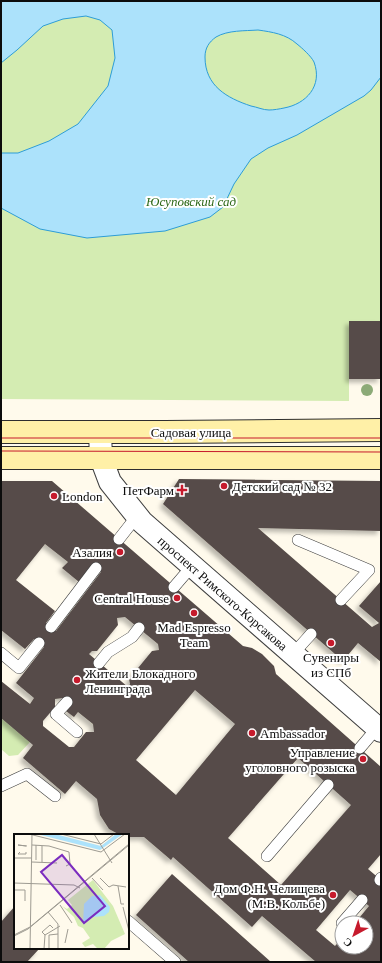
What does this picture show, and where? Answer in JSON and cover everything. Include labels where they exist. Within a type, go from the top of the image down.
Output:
[{"type":"main road","name":"Садовая улица","points":[[1,432],[381,430]]},
{"type":"main road","name":"Садовая улица","points":[[1,458],[381,458]]},
{"type":"street","name":"проспект Римского-Корсакова","points":[[100,432],[101,458],[110,482],[142,522],[379,729]]},
{"type":"lane","points":[[119,539],[137,516]]},
{"type":"lane","points":[[298,540],[369,570],[341,600]]},
{"type":"lane","points":[[174,587],[192,566]]},
{"type":"lane","points":[[51,627],[96,568]]},
{"type":"lane","points":[[99,663],[108,652],[132,637],[139,628]]},
{"type":"lane","points":[[293,654],[311,634]]},
{"type":"lane","points":[[1,653],[19,668],[39,643]]},
{"type":"lane","points":[[66,702],[56,714],[77,732]]},
{"type":"lane","points":[[360,748],[379,729]]},
{"type":"lane","points":[[1,786],[27,774],[55,796]]},
{"type":"lane","points":[[267,856],[328,785]]},
{"type":"lane","points":[[349,915],[362,900]]},
{"type":"lane","points":[[129,922],[174,962]]},
{"type":"green space","name":"Юсуповский сад","points":[[1,1],[381,1],[381,321],[349,321],[349,401],[1,399]]},
{"type":"green space","points":[[1,718],[30,742],[18,755],[9,756],[1,749]]},
{"type":"water","points":[[1,1],[381,1],[381,77],[371,90],[364,96],[297,135],[268,148],[251,159],[234,184],[223,207],[210,217],[165,231],[87,238],[40,229],[1,208],[1,153],[18,153],[49,141],[78,124],[108,86],[115,58],[112,30],[100,20],[86,16],[63,19],[43,26],[1,63]],"holes":[[[258,30],[279,34],[288,38],[306,52],[314,62],[316,71],[314,86],[306,98],[292,106],[280,109],[264,110],[242,103],[226,95],[213,83],[209,76],[205,57],[209,43],[216,37],[231,32]]]},
{"type":"building","points":[[349,321],[381,321],[381,379],[349,379]]},
{"type":"building","points":[[179,479],[381,481],[381,531],[258,528],[372,627],[379,623],[359,606],[381,581],[381,662],[358,643],[343,661],[163,504]]},
{"type":"building","points":[[1,481],[52,481],[243,646],[252,648],[262,654],[274,666],[276,674],[381,767],[381,854],[368,869],[381,880],[381,962],[316,962],[262,916],[252,927],[173,857],[171,860],[144,837],[129,837],[129,834],[118,834],[109,829],[100,815],[97,799],[76,781],[65,794],[23,758],[33,745],[1,718],[1,681],[30,704],[34,698],[16,683],[44,647],[34,639],[25,649],[1,630]],"holes":[[[45,544],[68,562],[62,568],[79,582],[93,565],[101,572],[56,631],[46,623],[55,611],[16,580]],[[125,617],[158,644],[159,650],[152,651],[129,679],[130,684],[128,687],[89,654],[92,651],[97,651],[118,625],[117,618]],[[195,690],[235,724],[176,795],[136,760]],[[63,698],[71,706],[66,711],[74,717],[78,712],[93,724],[94,732],[86,732],[74,747],[69,747],[43,726],[43,721],[55,707],[55,699]],[[298,758],[351,805],[281,885],[228,838]]]},
{"type":"building","points":[[172,874],[271,962],[189,962],[136,915]]},
{"type":"building","points":[[14,907],[14,949],[39,949],[27,962],[1,962],[1,922]]},
{"type":"tram line","points":[[1,438],[381,438]]},
{"type":"tram line","points":[[1,451],[381,452]]},
{"type":"place","name":"Детский сад № 32","points":[[224,486]]},
{"type":"place","name":"ПетФарм","points":[[182,490]]},
{"type":"place","name":"London","points":[[54,496]]},
{"type":"place","name":"Азалия","points":[[120,552]]},
{"type":"place","name":"Central House","points":[[177,598]]},
{"type":"place","name":"Mad Espresso Team","points":[[194,613]]},
{"type":"place","name":"Сувениры из СПб","points":[[331,643]]},
{"type":"place","name":"Жители Блокадного Ленинграда","points":[[77,680]]},
{"type":"place","name":"Ambassador","points":[[252,733]]},
{"type":"place","name":"Управление уголовного розыска","points":[[363,759]]},
{"type":"place","name":"Дом Ф.Н. Челищева (М.В. Кольбе)","points":[[333,895]]}]
